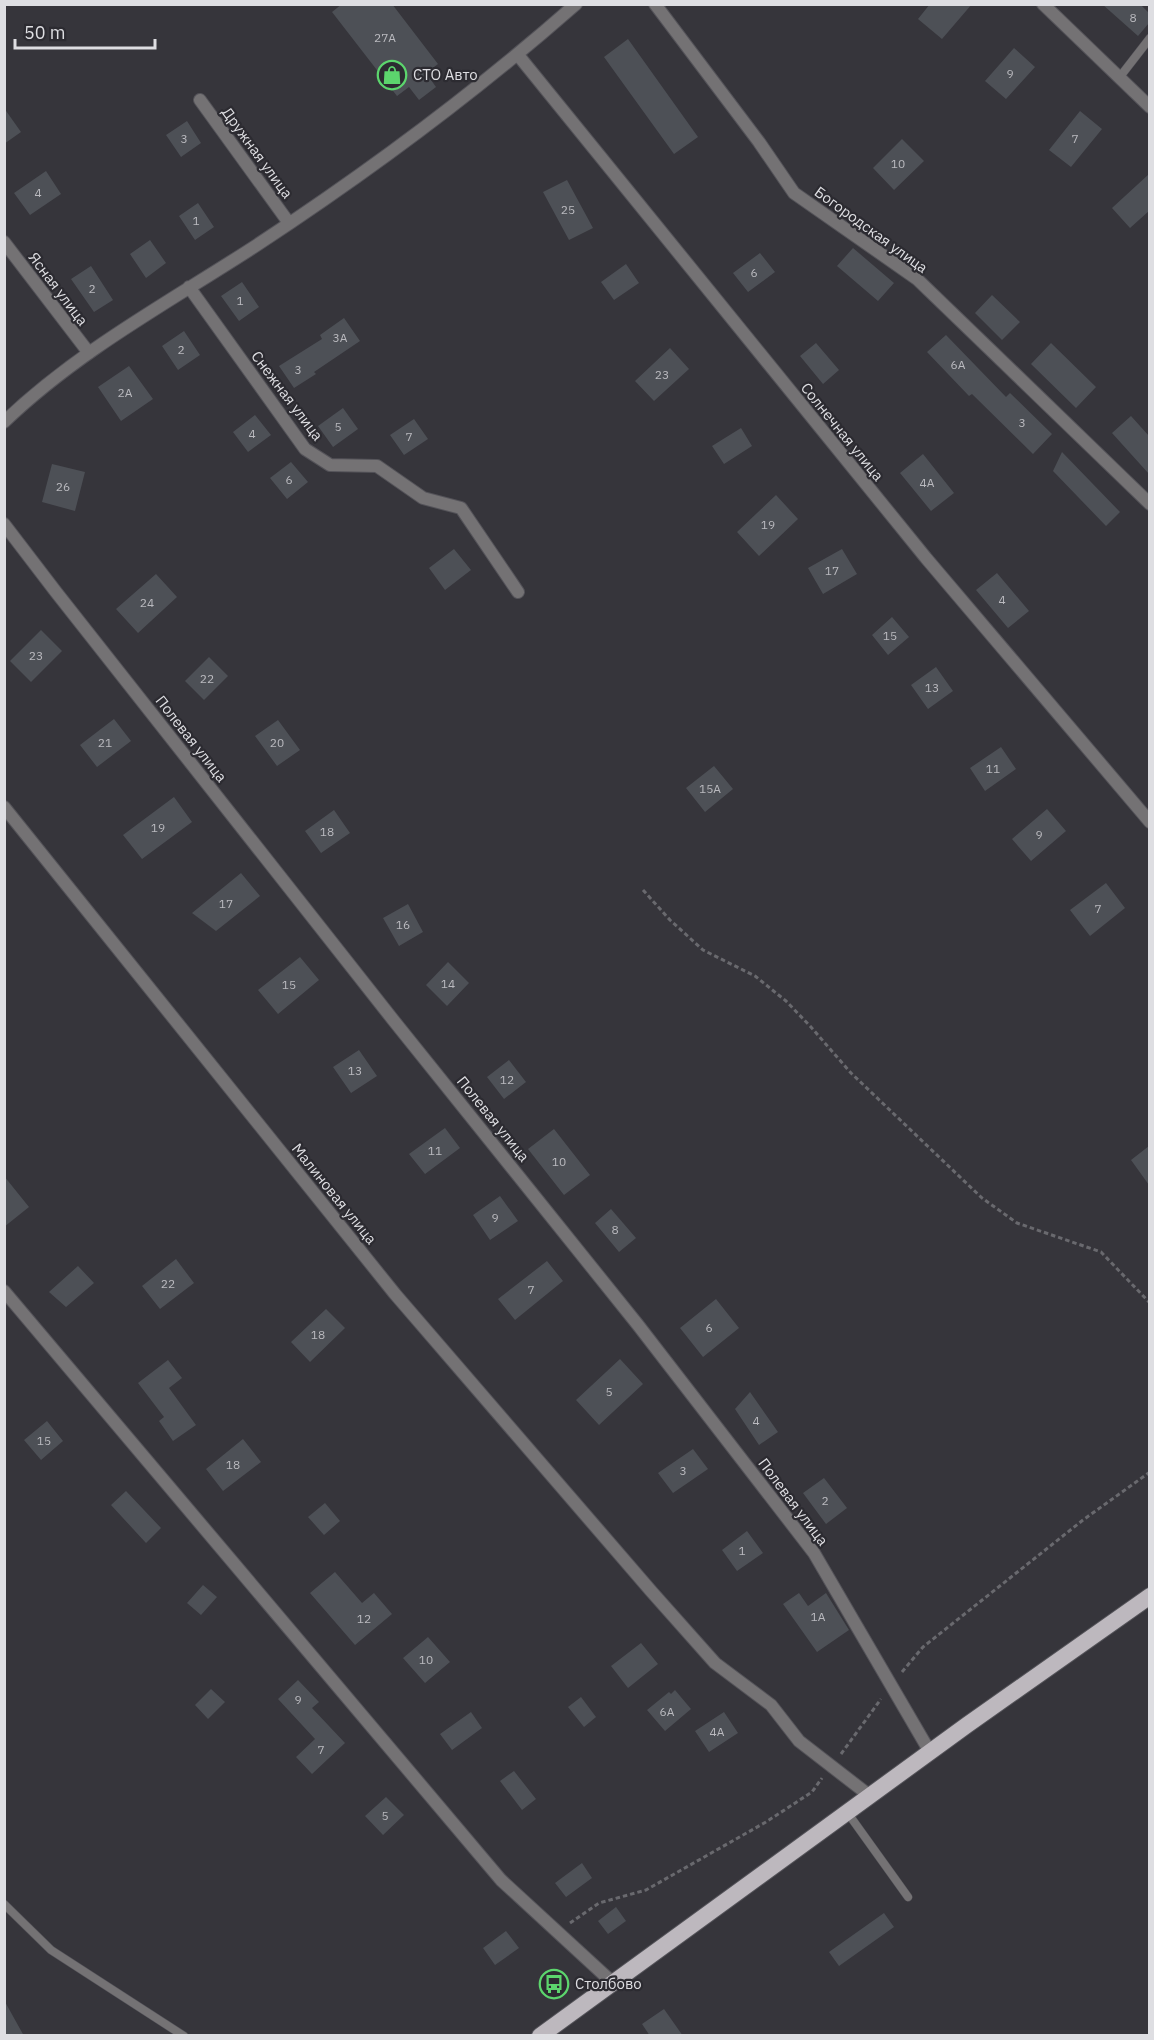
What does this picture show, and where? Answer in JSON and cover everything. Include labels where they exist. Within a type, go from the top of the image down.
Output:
[{"type":"highway","points":[[540,2036],[930,1752],[1149,1596]]},
{"type":"street","points":[[4,422],[35,394],[88,353],[289,223],[428,124],[518,55],[576,4]]},
{"type":"street","name":"Богородская улица","points":[[655,4],[759,142],[794,193],[917,279],[1149,504]]},
{"type":"street","points":[[1043,4],[1149,107]]},
{"type":"street","name":"Солнечная улица","points":[[518,55],[926,558],[1149,822]]},
{"type":"street","name":"Дружная улица","points":[[200,100],[289,223]]},
{"type":"street","name":"Ясная улица","points":[[4,242],[88,353]]},
{"type":"street","name":"Снежная улица","points":[[189,287],[305,449],[330,465],[377,466],[423,498],[461,508],[518,592]]},
{"type":"street","name":"Полевая улица","points":[[4,524],[394,1021],[638,1325],[814,1553],[930,1752]]},
{"type":"street","name":"Малиновая улица","points":[[4,807],[395,1294],[651,1591],[715,1662],[771,1705],[800,1741],[870,1796]]},
{"type":"street","points":[[4,1291],[501,1880],[613,1983]]},
{"type":"lane","points":[[1119,78],[1149,38]]},
{"type":"lane","points":[[847,1812],[908,1898]]},
{"type":"lane","points":[[4,1904],[51,1950],[183,2036]]},
{"type":"path","points":[[643,890],[670,920],[703,950],[755,976],[786,1001],[851,1073],[982,1198],[1017,1223],[1101,1252],[1149,1303]]},
{"type":"path","points":[[555,1930],[572,1922],[598,1903],[646,1890],[766,1822],[812,1792],[891,1685],[923,1647],[1083,1520],[1149,1472]]},
{"type":"building","points":[[342,4],[392,4],[438,64],[426,73],[436,87],[419,100],[409,87],[397,96],[332,12]]},
{"type":"building","points":[[930,4],[972,4],[942,39],[918,19]]},
{"type":"building","points":[[1102,4],[1140,4],[1149,13],[1149,23],[1138,36]]},
{"type":"building","points":[[628,39],[698,137],[674,154],[604,57]]},
{"type":"building","points":[[1014,48],[1035,67],[1006,99],[985,81]]},
{"type":"building","points":[[4,108],[21,132],[4,144]]},
{"type":"building","points":[[1080,111],[1102,129],[1071,167],[1049,150]]},
{"type":"building","points":[[187,121],[201,143],[181,157],[166,135]]},
{"type":"building","points":[[902,139],[924,161],[894,190],[873,168]]},
{"type":"building","points":[[46,171],[61,194],[30,215],[14,193]]},
{"type":"building","points":[[1149,174],[1149,211],[1130,228],[1112,208]]},
{"type":"building","points":[[567,180],[593,228],[569,240],[543,192]]},
{"type":"building","points":[[198,203],[214,227],[195,240],[179,216]]},
{"type":"building","points":[[150,240],[166,263],[146,278],[130,254]]},
{"type":"building","points":[[853,248],[894,283],[878,301],[837,266]]},
{"type":"building","points":[[760,253],[775,272],[748,292],[733,273]]},
{"type":"building","points":[[626,264],[639,283],[614,300],[601,282]]},
{"type":"building","points":[[91,266],[113,300],[94,312],[71,279]]},
{"type":"building","points":[[242,282],[259,307],[239,321],[221,296]]},
{"type":"building","points":[[992,295],[1020,322],[1002,340],[975,313]]},
{"type":"building","points":[[344,318],[360,341],[294,388],[279,366],[322,339],[320,335]]},
{"type":"building","points":[[184,331],[200,355],[178,370],[162,346]]},
{"type":"building","points":[[946,335],[1006,397],[1010,393],[1052,434],[1033,454],[972,394],[969,396],[927,352]]},
{"type":"building","points":[[816,343],[839,370],[823,384],[800,356]]},
{"type":"building","points":[[1051,343],[1096,387],[1076,408],[1031,364]]},
{"type":"building","points":[[670,348],[689,369],[654,401],[635,381]]},
{"type":"building","points":[[129,366],[153,399],[121,421],[98,387]]},
{"type":"building","points":[[343,408],[358,429],[333,447],[318,426]]},
{"type":"building","points":[[255,415],[271,435],[248,452],[233,432]]},
{"type":"building","points":[[1131,416],[1149,436],[1149,474],[1112,433]]},
{"type":"building","points":[[414,419],[428,439],[404,455],[390,435]]},
{"type":"building","points":[[741,428],[752,446],[724,464],[712,446]]},
{"type":"building","points":[[1062,452],[1120,512],[1106,526],[1053,471]]},
{"type":"building","points":[[923,454],[954,493],[931,511],[900,473]]},
{"type":"building","points":[[291,462],[308,482],[287,499],[270,478]]},
{"type":"building","points":[[52,464],[85,472],[75,511],[42,502]]},
{"type":"building","points":[[776,495],[798,519],[759,556],[737,532]]},
{"type":"building","points":[[454,549],[471,570],[445,590],[429,568]]},
{"type":"building","points":[[842,549],[857,574],[823,594],[808,568]]},
{"type":"building","points":[[997,573],[1029,611],[1008,628],[976,590]]},
{"type":"building","points":[[156,574],[177,597],[138,633],[116,609]]},
{"type":"building","points":[[892,617],[909,637],[888,655],[872,635]]},
{"type":"building","points":[[41,630],[62,651],[31,682],[10,661]]},
{"type":"building","points":[[209,657],[228,676],[204,700],[185,681]]},
{"type":"building","points":[[936,667],[953,691],[928,709],[911,685]]},
{"type":"building","points":[[114,719],[131,741],[97,767],[80,745]]},
{"type":"building","points":[[278,720],[300,750],[277,766],[255,736]]},
{"type":"building","points":[[1001,747],[1016,769],[985,791],[970,768]]},
{"type":"building","points":[[714,766],[733,789],[705,812],[686,788]]},
{"type":"building","points":[[174,797],[192,822],[142,859],[123,835]]},
{"type":"building","points":[[1047,809],[1066,831],[1031,861],[1012,839]]},
{"type":"building","points":[[334,810],[350,833],[321,853],[305,831]]},
{"type":"building","points":[[241,873],[260,896],[216,931],[192,913]]},
{"type":"building","points":[[1106,883],[1125,908],[1090,936],[1070,910]]},
{"type":"building","points":[[408,904],[423,932],[399,946],[383,918]]},
{"type":"building","points":[[300,957],[319,980],[278,1014],[258,990]]},
{"type":"building","points":[[448,962],[469,983],[447,1006],[426,985]]},
{"type":"building","points":[[359,1050],[377,1076],[351,1093],[333,1067]]},
{"type":"building","points":[[509,1060],[526,1082],[504,1099],[487,1077]]},
{"type":"building","points":[[445,1128],[460,1148],[425,1174],[409,1154]]},
{"type":"building","points":[[554,1129],[590,1175],[564,1195],[528,1149]]},
{"type":"building","points":[[1149,1146],[1149,1185],[1131,1160]]},
{"type":"building","points":[[4,1176],[29,1207],[4,1227]]},
{"type":"building","points":[[500,1196],[518,1221],[490,1240],[473,1215]]},
{"type":"building","points":[[611,1209],[636,1238],[619,1252],[595,1223]]},
{"type":"building","points":[[176,1259],[194,1283],[160,1309],[142,1286]]},
{"type":"building","points":[[547,1261],[563,1281],[515,1320],[498,1299]]},
{"type":"building","points":[[78,1266],[94,1283],[66,1307],[49,1292]]},
{"type":"building","points":[[716,1299],[739,1328],[703,1357],[680,1328]]},
{"type":"building","points":[[326,1309],[345,1328],[310,1362],[291,1342]]},
{"type":"building","points":[[620,1359],[643,1384],[599,1425],[576,1400]]},
{"type":"building","points":[[168,1360],[182,1378],[169,1388],[196,1425],[173,1441],[159,1421],[164,1417],[138,1383]]},
{"type":"building","points":[[750,1392],[778,1432],[759,1445],[735,1409]]},
{"type":"building","points":[[47,1421],[63,1441],[41,1460],[24,1440]]},
{"type":"building","points":[[243,1439],[261,1462],[223,1491],[206,1469]]},
{"type":"building","points":[[693,1449],[708,1469],[673,1493],[658,1473]]},
{"type":"building","points":[[824,1478],[847,1508],[826,1524],[803,1493]]},
{"type":"building","points":[[126,1491],[161,1528],[146,1543],[111,1505]]},
{"type":"building","points":[[325,1503],[340,1521],[324,1535],[308,1517]]},
{"type":"building","points":[[747,1531],[763,1553],[737,1571],[722,1550]]},
{"type":"building","points":[[335,1572],[362,1603],[374,1593],[392,1614],[355,1645],[310,1593]]},
{"type":"building","points":[[203,1585],[217,1597],[201,1615],[187,1603]]},
{"type":"building","points":[[799,1593],[808,1606],[826,1593],[849,1630],[817,1652],[783,1604]]},
{"type":"building","points":[[428,1637],[450,1662],[425,1683],[403,1658]]},
{"type":"building","points":[[641,1643],[658,1664],[628,1688],[611,1666]]},
{"type":"building","points":[[298,1680],[319,1702],[312,1708],[345,1743],[312,1774],[296,1757],[315,1739],[278,1699]]},
{"type":"building","points":[[211,1689],[225,1702],[208,1719],[195,1705]]},
{"type":"building","points":[[675,1690],[691,1709],[665,1731],[647,1710],[669,1692],[671,1694]]},
{"type":"building","points":[[581,1697],[596,1717],[584,1727],[568,1707]]},
{"type":"building","points":[[471,1712],[482,1728],[452,1750],[440,1734]]},
{"type":"building","points":[[724,1712],[738,1733],[709,1752],[695,1731]]},
{"type":"building","points":[[514,1771],[536,1799],[522,1810],[500,1781]]},
{"type":"building","points":[[386,1797],[404,1815],[383,1835],[365,1816]]},
{"type":"building","points":[[582,1863],[592,1878],[566,1897],[555,1883]]},
{"type":"building","points":[[616,1907],[626,1921],[608,1934],[598,1921]]},
{"type":"building","points":[[884,1913],[894,1927],[839,1966],[829,1952]]},
{"type":"building","points":[[506,1931],[519,1948],[495,1965],[483,1948]]},
{"type":"building","points":[[4,2000],[24,2036],[4,2036]]},
{"type":"building","points":[[664,2009],[683,2036],[650,2036],[642,2024]]},
{"type":"place","name":"СТО Авто","points":[[392,75]]},
{"type":"place","name":"Столбово","points":[[554,1984]]}]
